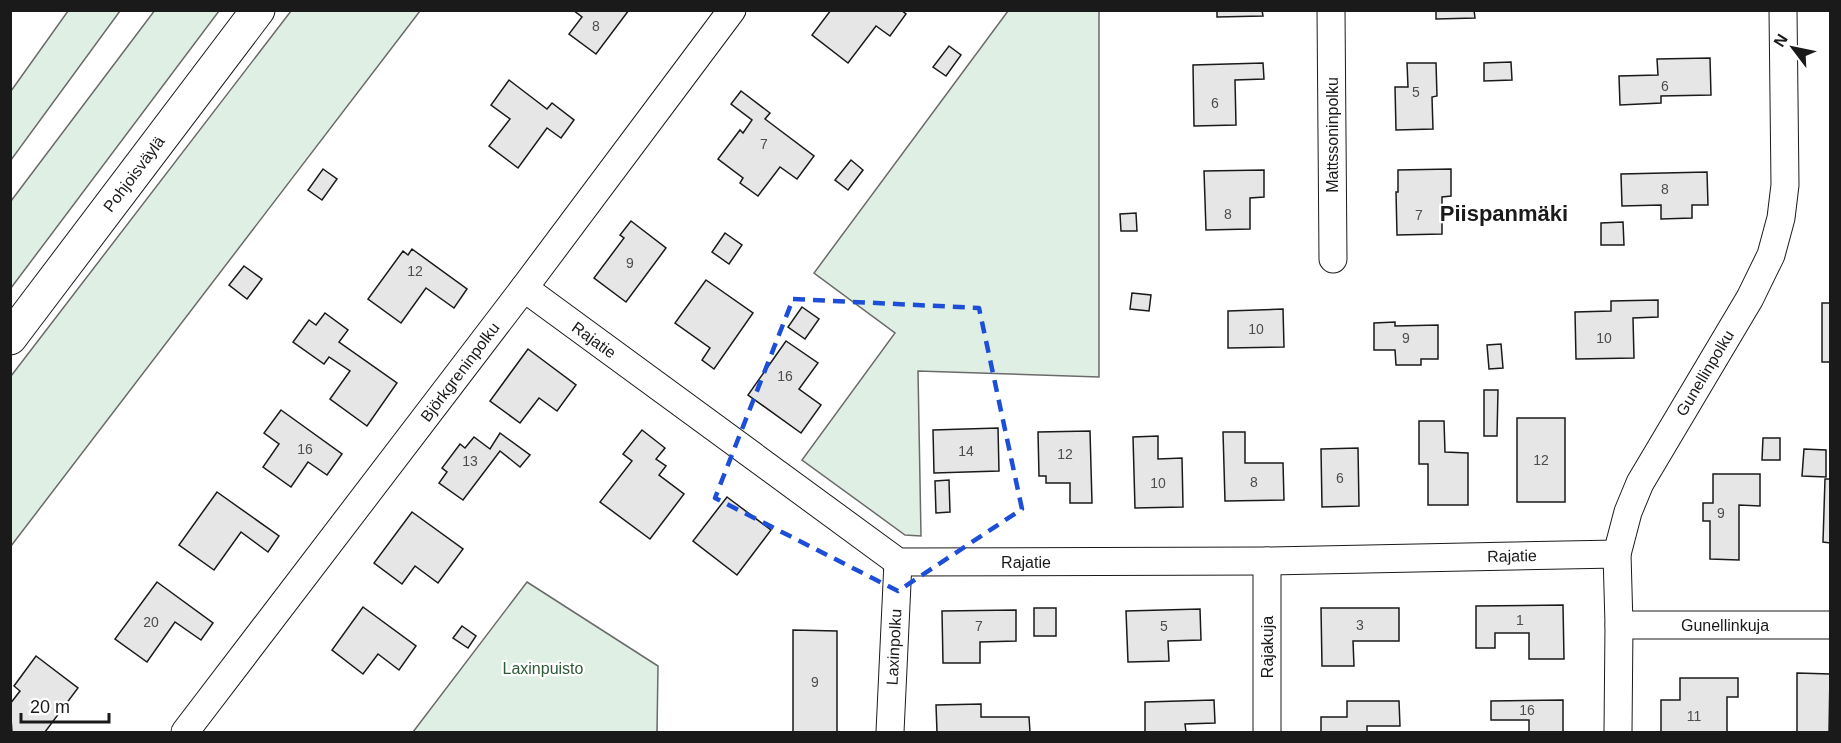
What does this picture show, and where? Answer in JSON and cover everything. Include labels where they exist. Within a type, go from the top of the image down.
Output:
[{"type":"main road","name":"Pohjoisväylä","points":[[10,338],[258,10]]},
{"type":"street","name":"Björkgreninpolku","points":[[185,732],[524,288],[732,10]]},
{"type":"street","name":"Mattssoninpolku","points":[[1331,10],[1333,259]]},
{"type":"street","name":"Gunellinpolku","points":[[1618,732],[1617,554],[1628,512],[1640,483],[1750,298],[1771,255],[1781,218],[1785,186],[1783,10]]},
{"type":"street","name":"Rajatie","points":[[524,288],[897,562],[1267,561],[1617,554]]},
{"type":"street","name":"Rajakuja","points":[[1267,561],[1267,732]]},
{"type":"street","name":"Laxinpolku","points":[[890,732],[897,562]]},
{"type":"street","name":"Gunellinkuja","points":[[1619,625],[1830,625]]},
{"type":"highlighted area","points":[[793,299],[979,308],[1022,509],[898,591],[715,498]]},
{"type":"green space","points":[[155,10],[219,11],[11,288],[11,201]]},
{"type":"green space","points":[[68,11],[120,11],[11,160],[11,91]]},
{"type":"green space","points":[[291,11],[420,11],[11,546],[11,376]]},
{"type":"green space","points":[[1008,11],[1099,11],[1099,377],[918,371],[921,536],[905,535],[802,460],[895,333],[814,273]]},
{"type":"green space","name":"Laxinpuisto","points":[[527,582],[658,666],[657,732],[413,732]]},
{"type":"building","points":[[573,10],[629,10],[596,54],[569,34],[582,17]]},
{"type":"building","points":[[831,10],[901,10],[906,14],[890,36],[876,26],[848,63],[812,35]]},
{"type":"building","points":[[1217,10],[1262,10],[1263,16],[1217,17]]},
{"type":"building","points":[[1436,10],[1474,10],[1475,18],[1436,19]]},
{"type":"building","points":[[949,46],[961,55],[946,76],[933,67]]},
{"type":"building","points":[[1710,58],[1711,95],[1661,96],[1661,103],[1620,105],[1619,76],[1658,75],[1657,59]]},
{"type":"building","points":[[1511,62],[1512,80],[1484,81],[1484,63]]},
{"type":"building","points":[[1263,63],[1264,79],[1235,80],[1236,125],[1194,126],[1193,65]]},
{"type":"building","points":[[1407,63],[1436,63],[1437,96],[1432,97],[1433,129],[1396,130],[1395,87],[1408,87]]},
{"type":"building","points":[[509,80],[547,109],[552,103],[574,120],[561,138],[547,128],[518,168],[489,146],[510,119],[491,105]]},
{"type":"building","points":[[741,91],[770,113],[765,119],[814,156],[797,179],[780,167],[758,196],[740,183],[743,178],[718,159],[740,130],[743,133],[752,120],[731,104]]},
{"type":"building","points":[[851,160],[863,170],[848,190],[835,180]]},
{"type":"building","points":[[323,169],[337,179],[322,200],[308,190]]},
{"type":"building","points":[[1451,169],[1451,196],[1442,197],[1442,234],[1397,235],[1398,170]]},
{"type":"building","points":[[1264,170],[1264,197],[1250,198],[1250,229],[1206,230],[1204,171]]},
{"type":"building","points":[[1707,172],[1708,205],[1692,205],[1692,218],[1661,219],[1661,205],[1622,206],[1621,174]]},
{"type":"building","points":[[1136,213],[1137,231],[1121,231],[1120,214]]},
{"type":"building","points":[[631,221],[666,248],[626,302],[594,278],[624,238],[620,235]]},
{"type":"building","points":[[1623,222],[1624,245],[1601,245],[1601,223]]},
{"type":"building","points":[[725,233],[742,245],[729,264],[712,252]]},
{"type":"building","points":[[412,249],[467,289],[454,308],[426,288],[401,323],[368,299],[403,251],[408,255]]},
{"type":"building","points":[[244,266],[262,279],[247,299],[229,285]]},
{"type":"building","points":[[706,280],[753,313],[714,369],[702,360],[710,348],[675,323]]},
{"type":"building","points":[[1132,293],[1151,295],[1149,311],[1130,309]]},
{"type":"building","points":[[1658,300],[1658,317],[1633,318],[1634,358],[1576,359],[1575,312],[1611,311],[1611,301]]},
{"type":"building","points":[[1822,303],[1830,303],[1830,362],[1822,362]]},
{"type":"building","points":[[802,307],[819,319],[805,339],[788,327]]},
{"type":"building","points":[[1283,309],[1284,347],[1228,348],[1228,311]]},
{"type":"building","points":[[325,313],[348,330],[339,342],[397,383],[367,426],[330,399],[350,371],[329,357],[324,364],[293,342],[309,320],[316,325]]},
{"type":"building","points":[[1395,322],[1395,326],[1438,325],[1438,359],[1421,359],[1421,365],[1396,365],[1395,350],[1374,350],[1374,323]]},
{"type":"building","points":[[786,341],[818,363],[799,389],[821,405],[801,433],[748,395]]},
{"type":"building","points":[[1501,344],[1503,368],[1489,369],[1487,345]]},
{"type":"building","points":[[528,349],[576,385],[557,411],[539,398],[520,423],[490,401]]},
{"type":"building","points":[[1484,390],[1498,390],[1497,436],[1484,436]]},
{"type":"building","points":[[281,410],[342,454],[327,475],[308,462],[291,487],[263,467],[279,444],[264,433]]},
{"type":"building","points":[[1517,418],[1565,418],[1565,502],[1517,502]]},
{"type":"building","points":[[1419,421],[1444,421],[1445,452],[1468,453],[1468,505],[1428,505],[1428,464],[1419,464]]},
{"type":"building","points":[[998,428],[999,471],[934,473],[933,430]]},
{"type":"building","points":[[642,430],[665,448],[656,459],[666,466],[659,475],[684,494],[650,539],[600,502],[632,461],[623,454]]},
{"type":"building","points":[[1090,431],[1092,503],[1070,503],[1070,483],[1046,483],[1046,476],[1039,476],[1038,432]]},
{"type":"building","points":[[1223,432],[1245,432],[1245,463],[1283,463],[1284,500],[1225,501]]},
{"type":"building","points":[[500,433],[530,455],[520,467],[500,451],[463,500],[439,483],[447,472],[442,468],[460,444],[465,448],[474,437],[490,449]]},
{"type":"building","points":[[1158,436],[1158,459],[1182,458],[1183,507],[1135,508],[1133,437]]},
{"type":"building","points":[[1763,438],[1780,438],[1780,460],[1762,460]]},
{"type":"building","points":[[1358,448],[1359,506],[1322,507],[1321,449]]},
{"type":"building","points":[[1804,449],[1826,450],[1826,477],[1802,476]]},
{"type":"building","points":[[1713,474],[1760,474],[1760,506],[1739,505],[1739,560],[1710,559],[1710,521],[1703,521],[1703,503],[1713,503]]},
{"type":"building","points":[[1825,479],[1830,479],[1830,543],[1823,542]]},
{"type":"building","points":[[949,480],[950,512],[936,513],[935,481]]},
{"type":"building","points":[[217,492],[279,536],[268,552],[241,532],[214,570],[179,545]]},
{"type":"building","points":[[727,497],[771,530],[737,575],[693,541]]},
{"type":"building","points":[[412,512],[463,549],[438,583],[415,566],[402,584],[374,563]]},
{"type":"building","points":[[157,582],[213,623],[201,640],[175,622],[147,662],[115,639]]},
{"type":"building","points":[[1563,605],[1564,659],[1529,659],[1529,633],[1495,633],[1495,648],[1476,648],[1476,606]]},
{"type":"building","points":[[363,607],[416,646],[399,670],[378,654],[363,674],[332,650]]},
{"type":"building","points":[[1034,608],[1056,608],[1056,636],[1034,636]]},
{"type":"building","points":[[1321,608],[1399,608],[1399,641],[1353,641],[1354,666],[1322,666]]},
{"type":"building","points":[[1200,609],[1201,640],[1168,641],[1169,661],[1128,662],[1126,611]]},
{"type":"building","points":[[1016,610],[1016,641],[980,642],[980,663],[943,663],[942,611]]},
{"type":"building","points":[[462,626],[476,636],[468,648],[453,638]]},
{"type":"building","points":[[793,630],[837,631],[837,732],[793,732]]},
{"type":"building","points":[[36,656],[78,688],[45,732],[12,732],[10,704],[20,691],[14,686]]},
{"type":"building","points":[[1797,673],[1830,674],[1829,732],[1797,732]]},
{"type":"building","points":[[1680,678],[1738,678],[1738,697],[1727,697],[1727,732],[1661,732],[1661,700],[1680,700]]},
{"type":"building","points":[[1214,700],[1215,723],[1185,724],[1186,732],[1145,732],[1145,702]]},
{"type":"building","points":[[1563,700],[1563,732],[1529,732],[1529,720],[1491,720],[1491,701]]},
{"type":"building","points":[[1347,701],[1399,701],[1400,726],[1367,726],[1367,732],[1321,732],[1321,717],[1347,717]]},
{"type":"building","points":[[981,704],[981,717],[1029,717],[1030,732],[937,732],[936,705]]},
{"type":"district","name":"Piispanmäki","points":[[1504,213]]}]
